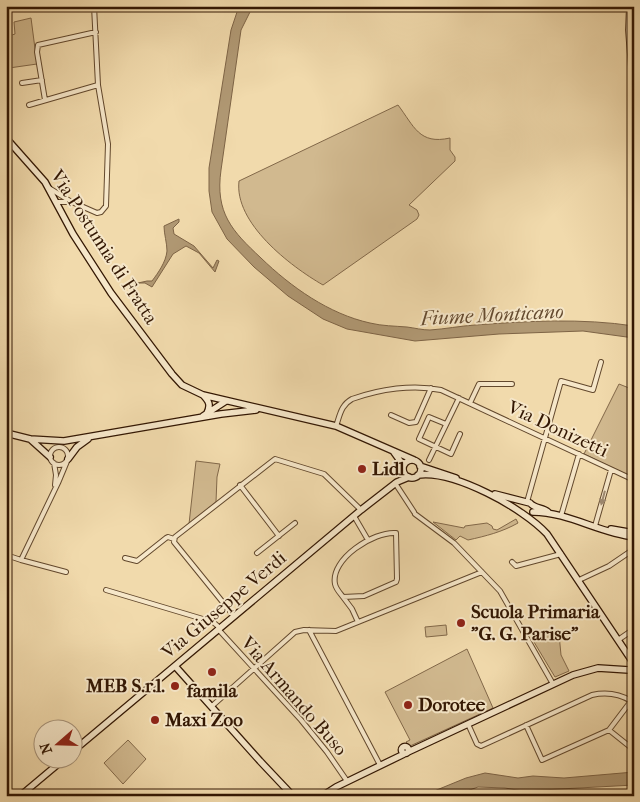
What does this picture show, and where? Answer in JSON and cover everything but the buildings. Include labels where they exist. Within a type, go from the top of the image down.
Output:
[{"type":"main road","name":"Via Postumia di Fratta","points":[[6,138],[36,169],[57,202],[73,234],[110,292],[182,385],[203,395],[336,426],[414,460]]},
{"type":"main road","points":[[203,395],[210,404],[207,413]]},
{"type":"main road","points":[[201,417],[226,401],[228,407],[221,414]]},
{"type":"main road","points":[[6,433],[30,439],[54,441],[92,437],[201,417],[264,409]]},
{"type":"main road","points":[[68,459],[80,444],[92,437]]},
{"type":"main road","points":[[30,439],[52,460]]},
{"type":"main road","points":[[322,796],[404,752],[553,684],[588,670],[608,668],[633,669],[618,640],[561,554],[547,534],[534,521],[499,499],[454,481],[425,474],[414,478],[409,477],[391,450]]},
{"type":"main road","points":[[403,468],[408,461],[414,460],[420,466],[442,472],[500,496],[524,502],[533,510],[548,512],[595,526],[633,534]]},
{"type":"main road","points":[[418,475],[421,471],[420,466]]},
{"type":"main road","name":"Via Giuseppe Verdi","points":[[396,483],[403,468]]},
{"type":"main road","name":"Via Giuseppe Verdi","points":[[82,744],[361,510],[396,483],[409,477]]},
{"type":"main road","points":[[519,510],[518,505],[524,502]]},
{"type":"main road","points":[[525,514],[533,510]]},
{"type":"main road","points":[[533,510],[534,521]]},
{"type":"main road","points":[[176,666],[293,796]]},
{"type":"main road","points":[[20,796],[51,770]]},
{"type":"street","points":[[6,8],[22,6]]},
{"type":"street","points":[[49,188],[72,202],[97,213],[101,212],[106,206],[108,144],[98,85],[94,8],[105,6]]},
{"type":"street","points":[[629,6],[628,30],[634,104]]},
{"type":"street","points":[[45,100],[37,52],[38,45],[96,32]]},
{"type":"street","points":[[22,84],[42,80]]},
{"type":"street","points":[[29,105],[98,85]]},
{"type":"street","points":[[57,202],[72,202]]},
{"type":"street","points":[[524,502],[561,381],[593,390],[600,362]]},
{"type":"street","name":"Via Donizetti","points":[[470,403],[479,384],[512,384]]},
{"type":"street","points":[[336,426],[342,408],[352,398],[398,389],[431,388],[416,422],[409,423],[391,415]]},
{"type":"street","name":"Via Donizetti","points":[[431,388],[459,398],[634,480]]},
{"type":"street","points":[[429,460],[459,398]]},
{"type":"street","points":[[446,424],[430,417],[419,439],[451,454],[460,434]]},
{"type":"street","points":[[22,560],[55,488],[68,459],[67,451],[60,447],[53,450],[52,460],[56,475],[55,488]]},
{"type":"street","points":[[561,516],[579,454]]},
{"type":"street","points":[[52,460],[60,465],[68,459]]},
{"type":"street","points":[[174,539],[275,459],[324,474],[361,510]]},
{"type":"street","points":[[595,526],[611,470]]},
{"type":"street","points":[[396,483],[415,513],[454,543],[500,591],[553,684]]},
{"type":"street","points":[[240,485],[279,536]]},
{"type":"street","points":[[354,516],[368,540]]},
{"type":"street","points":[[633,534],[634,518]]},
{"type":"street","points":[[257,553],[295,523]]},
{"type":"street","points":[[343,597],[364,596],[396,582],[396,533],[368,540],[341,562],[336,569],[334,582],[343,597],[352,609],[358,622]]},
{"type":"street","points":[[125,558],[137,562],[166,538],[174,539]]},
{"type":"street","points":[[174,539],[174,542],[234,616]]},
{"type":"street","points":[[578,580],[609,566],[634,549]]},
{"type":"street","points":[[512,562],[516,566],[561,554]]},
{"type":"street","points":[[6,555],[66,572]]},
{"type":"street","points":[[212,706],[292,634],[309,630],[336,631],[482,572]]},
{"type":"street","points":[[106,590],[209,621],[216,624],[219,629]]},
{"type":"street","name":"Via Armando Buso","points":[[219,629],[327,752],[347,781]]},
{"type":"street","points":[[618,640],[634,629]]},
{"type":"street","points":[[309,630],[380,765]]},
{"type":"street","points":[[468,724],[477,744],[481,746],[526,725],[592,695],[618,694],[632,699],[609,730],[542,760],[526,725]]},
{"type":"street","points":[[609,730],[634,750]]},
{"type":"shaded area","points":[[239,6],[253,6],[241,30],[221,170],[221,198],[223,210],[234,230],[273,269],[298,289],[325,306],[355,319],[375,324],[430,330],[515,322],[614,323],[634,326],[634,338],[583,331],[499,334],[415,341],[347,329],[323,319],[288,296],[254,267],[227,239],[212,212],[209,191],[209,168],[231,30]]},
{"type":"shaded area","points":[[31,18],[37,64],[9,68],[6,37],[15,34],[14,22]]},
{"type":"shaded area","points":[[398,105],[413,127],[424,136],[431,139],[450,138],[450,150],[455,157],[455,161],[409,205],[417,210],[419,215],[417,219],[323,285],[295,267],[267,242],[245,212],[240,197],[239,181]]},
{"type":"shaded area","points":[[179,219],[179,222],[173,228],[174,234],[194,246],[213,268],[217,260],[219,261],[215,272],[199,253],[186,246],[173,254],[152,287],[145,283],[138,283],[152,281],[159,271],[167,251],[164,226]]},
{"type":"shaded area","points":[[619,384],[634,390],[634,478],[584,454]]},
{"type":"shaded area","points":[[196,461],[220,464],[217,477],[216,502],[189,524]]},
{"type":"shaded area","points":[[516,519],[518,523],[506,529],[468,540],[460,536],[456,540],[433,522],[464,528],[465,526],[487,523],[497,530]]},
{"type":"shaded area","points":[[446,625],[447,635],[426,637],[425,627]]},
{"type":"shaded area","points":[[559,634],[561,655],[569,671],[555,677],[531,637]]},
{"type":"shaded area","points":[[467,649],[493,708],[410,746],[406,742],[410,740],[385,692]]},
{"type":"shaded area","points":[[128,740],[146,759],[123,784],[104,763]]},
{"type":"shaded area","points":[[634,772],[634,785],[523,791],[478,787],[453,796],[422,796],[466,778],[485,773],[518,778],[533,776],[564,778]]},
{"type":"place","name":"Lidl","points":[[362,469]]},
{"type":"place","name":"Scuola Primaria \"G. G. Parise\"","points":[[461,623]]},
{"type":"place","name":"famila","points":[[212,672]]},
{"type":"place","name":"MEB S.r.l.","points":[[175,686]]},
{"type":"place","name":"Dorotee","points":[[408,705]]},
{"type":"place","name":"Maxi Zoo","points":[[155,720]]},
{"type":"water label","name":"Fiume Monticano","points":[[492,315]]}]
